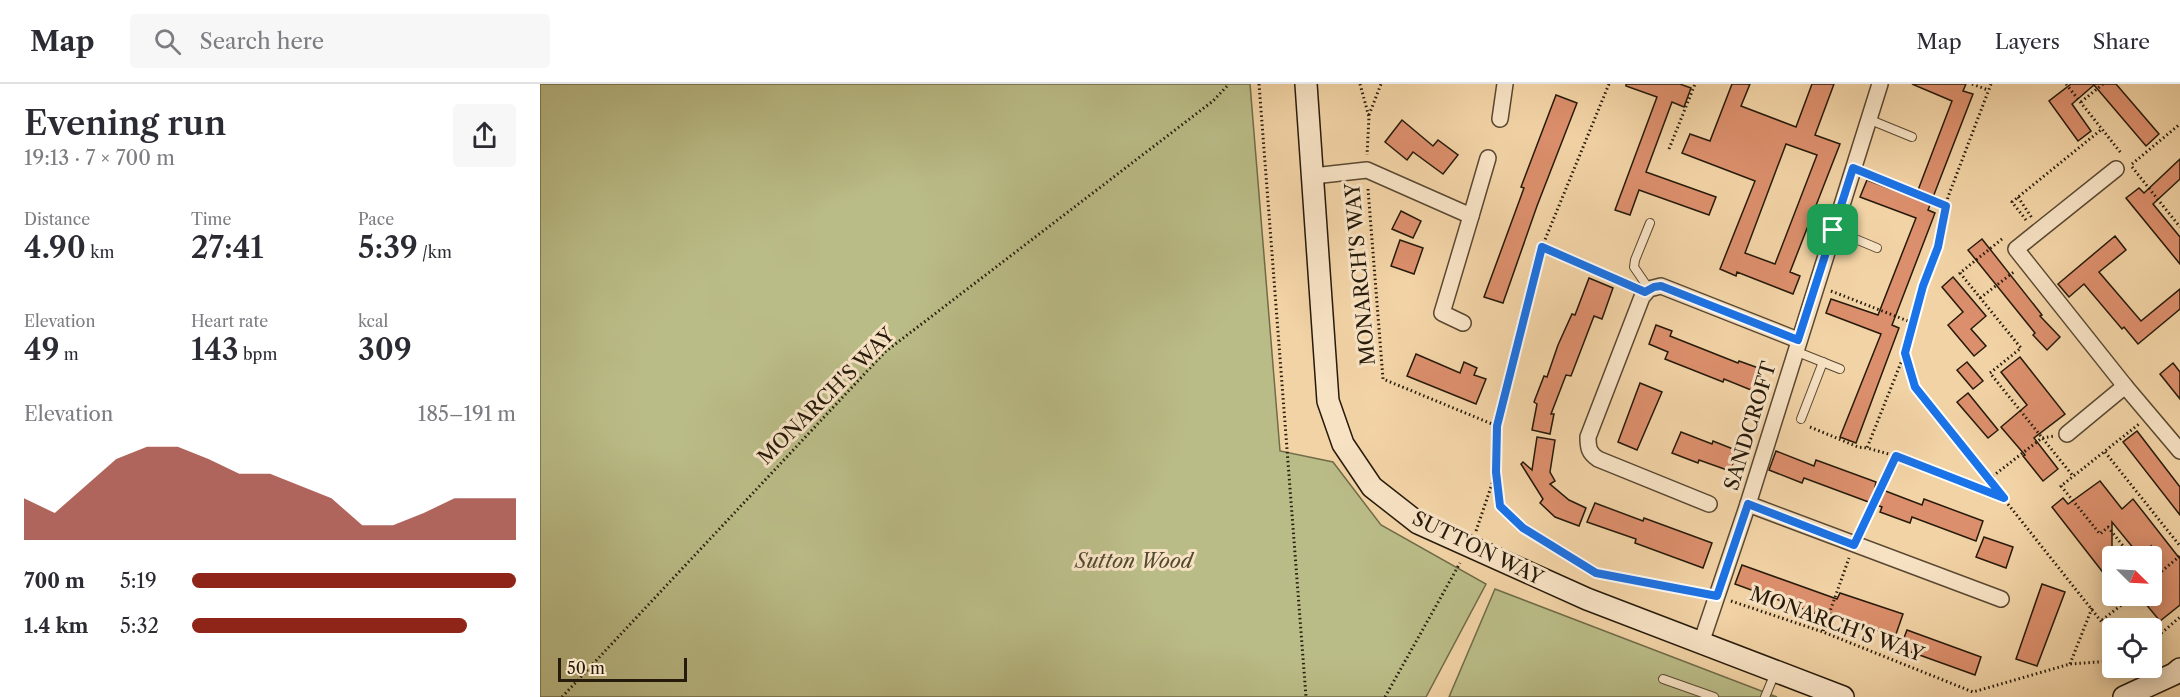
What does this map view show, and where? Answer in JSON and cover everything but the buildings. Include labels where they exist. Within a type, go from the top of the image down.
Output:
[{"type":"street","name":"SUTTON WAY","points":[[1306,84],[1328,400],[1343,444],[1372,487],[1419,523],[1587,599],[1843,697]]},
{"type":"street","points":[[1500,119],[1505,84]]},
{"type":"street","name":"SANDCROFT","points":[[1701,643],[1748,504],[1880,84]]},
{"type":"street","points":[[1463,323],[1442,313],[1488,158]]},
{"type":"street","points":[[2116,168],[2016,249],[2180,451]]},
{"type":"street","points":[[1313,176],[1367,170],[1471,216]]},
{"type":"street","points":[[1709,504],[1598,459],[1591,454],[1588,447],[1588,437],[1642,297],[1647,291],[1661,286],[1797,346]]},
{"type":"street","points":[[2067,434],[2125,386]]},
{"type":"street","points":[[1748,504],[2001,599]]},
{"type":"street","points":[[2124,697],[2177,672]]},
{"type":"street","points":[[2164,697],[2177,672]]},
{"type":"lane","points":[[1868,119],[1912,137]]},
{"type":"lane","points":[[1647,291],[1634,267],[1650,223]]},
{"type":"lane","points":[[1833,230],[1877,248]]},
{"type":"lane","points":[[1797,346],[1823,362],[1840,369]]},
{"type":"lane","points":[[1804,422],[1823,362]]},
{"type":"lane","points":[[1765,697],[1775,672]]},
{"type":"lane","points":[[1663,679],[1714,697]]},
{"type":"path","name":"MONARCH'S WAY","points":[[562,697],[885,352],[1213,101],[1229,84]]},
{"type":"path","points":[[1259,84],[1306,697]]},
{"type":"path","points":[[1360,84],[1369,117]]},
{"type":"path","points":[[1369,117],[1381,84]]},
{"type":"path","points":[[1476,533],[1496,472],[1497,426],[1542,247],[1609,84]]},
{"type":"path","points":[[1669,148],[1695,84]]},
{"type":"path","points":[[1972,84],[1988,90]]},
{"type":"path","points":[[1868,448],[1905,353],[1923,286],[1938,247],[1946,206],[1991,84]]},
{"type":"path","points":[[2081,102],[2103,84]]},
{"type":"path","name":"MONARCH'S WAY","points":[[1369,117],[1367,170],[1383,379],[1497,426]]},
{"type":"path","points":[[2116,168],[2130,165],[2180,124]]},
{"type":"path","points":[[2018,226],[2027,220],[2012,202],[2102,129]]},
{"type":"path","points":[[1853,168],[1946,206]]},
{"type":"path","points":[[2018,197],[2040,229]]},
{"type":"path","points":[[2010,233],[1960,273],[2021,348],[1990,373],[2073,477]]},
{"type":"path","points":[[1542,247],[1647,291]]},
{"type":"path","points":[[1980,298],[2026,263]]},
{"type":"path","points":[[1816,285],[1913,323]]},
{"type":"path","points":[[1905,353],[1915,387],[2102,621]]},
{"type":"path","points":[[2123,546],[2108,527],[2100,534],[2061,486],[2150,416]]},
{"type":"path","points":[[1804,422],[1858,447],[1896,456],[2004,498]]},
{"type":"path","points":[[1989,479],[2042,438],[2067,434]]},
{"type":"path","points":[[2105,452],[2180,546]]},
{"type":"path","points":[[1823,632],[1854,545],[1896,456]]},
{"type":"path","name":"MONARCH'S WAY","points":[[1496,472],[1500,506],[1523,528],[1596,573],[1717,596],[1823,632],[1973,692],[2070,664],[2102,662]]},
{"type":"path","points":[[2176,541],[2180,537]]},
{"type":"path","points":[[2162,571],[2180,556]]},
{"type":"path","points":[[1385,697],[1462,558]]},
{"type":"path","points":[[2106,618],[2121,606]]},
{"type":"path","points":[[2070,664],[2092,608]]},
{"type":"path","points":[[2162,633],[2180,617]]},
{"type":"green space","name":"Sutton Wood","points":[[540,84],[1250,84],[1280,451],[1333,462],[1381,525],[1486,584],[1426,697],[540,697]]},
{"type":"green space","points":[[1495,589],[1777,697],[1449,697]]},
{"type":"route","points":[[1853,168],[1946,206],[1938,247],[1923,286],[1905,353],[1915,387],[2004,498],[1896,456],[1854,545],[1748,504],[1717,596],[1596,573],[1523,528],[1500,506],[1496,472],[1497,426],[1542,247],[1645,292],[1661,286],[1798,340],[1833,230],[1853,168]]}]
